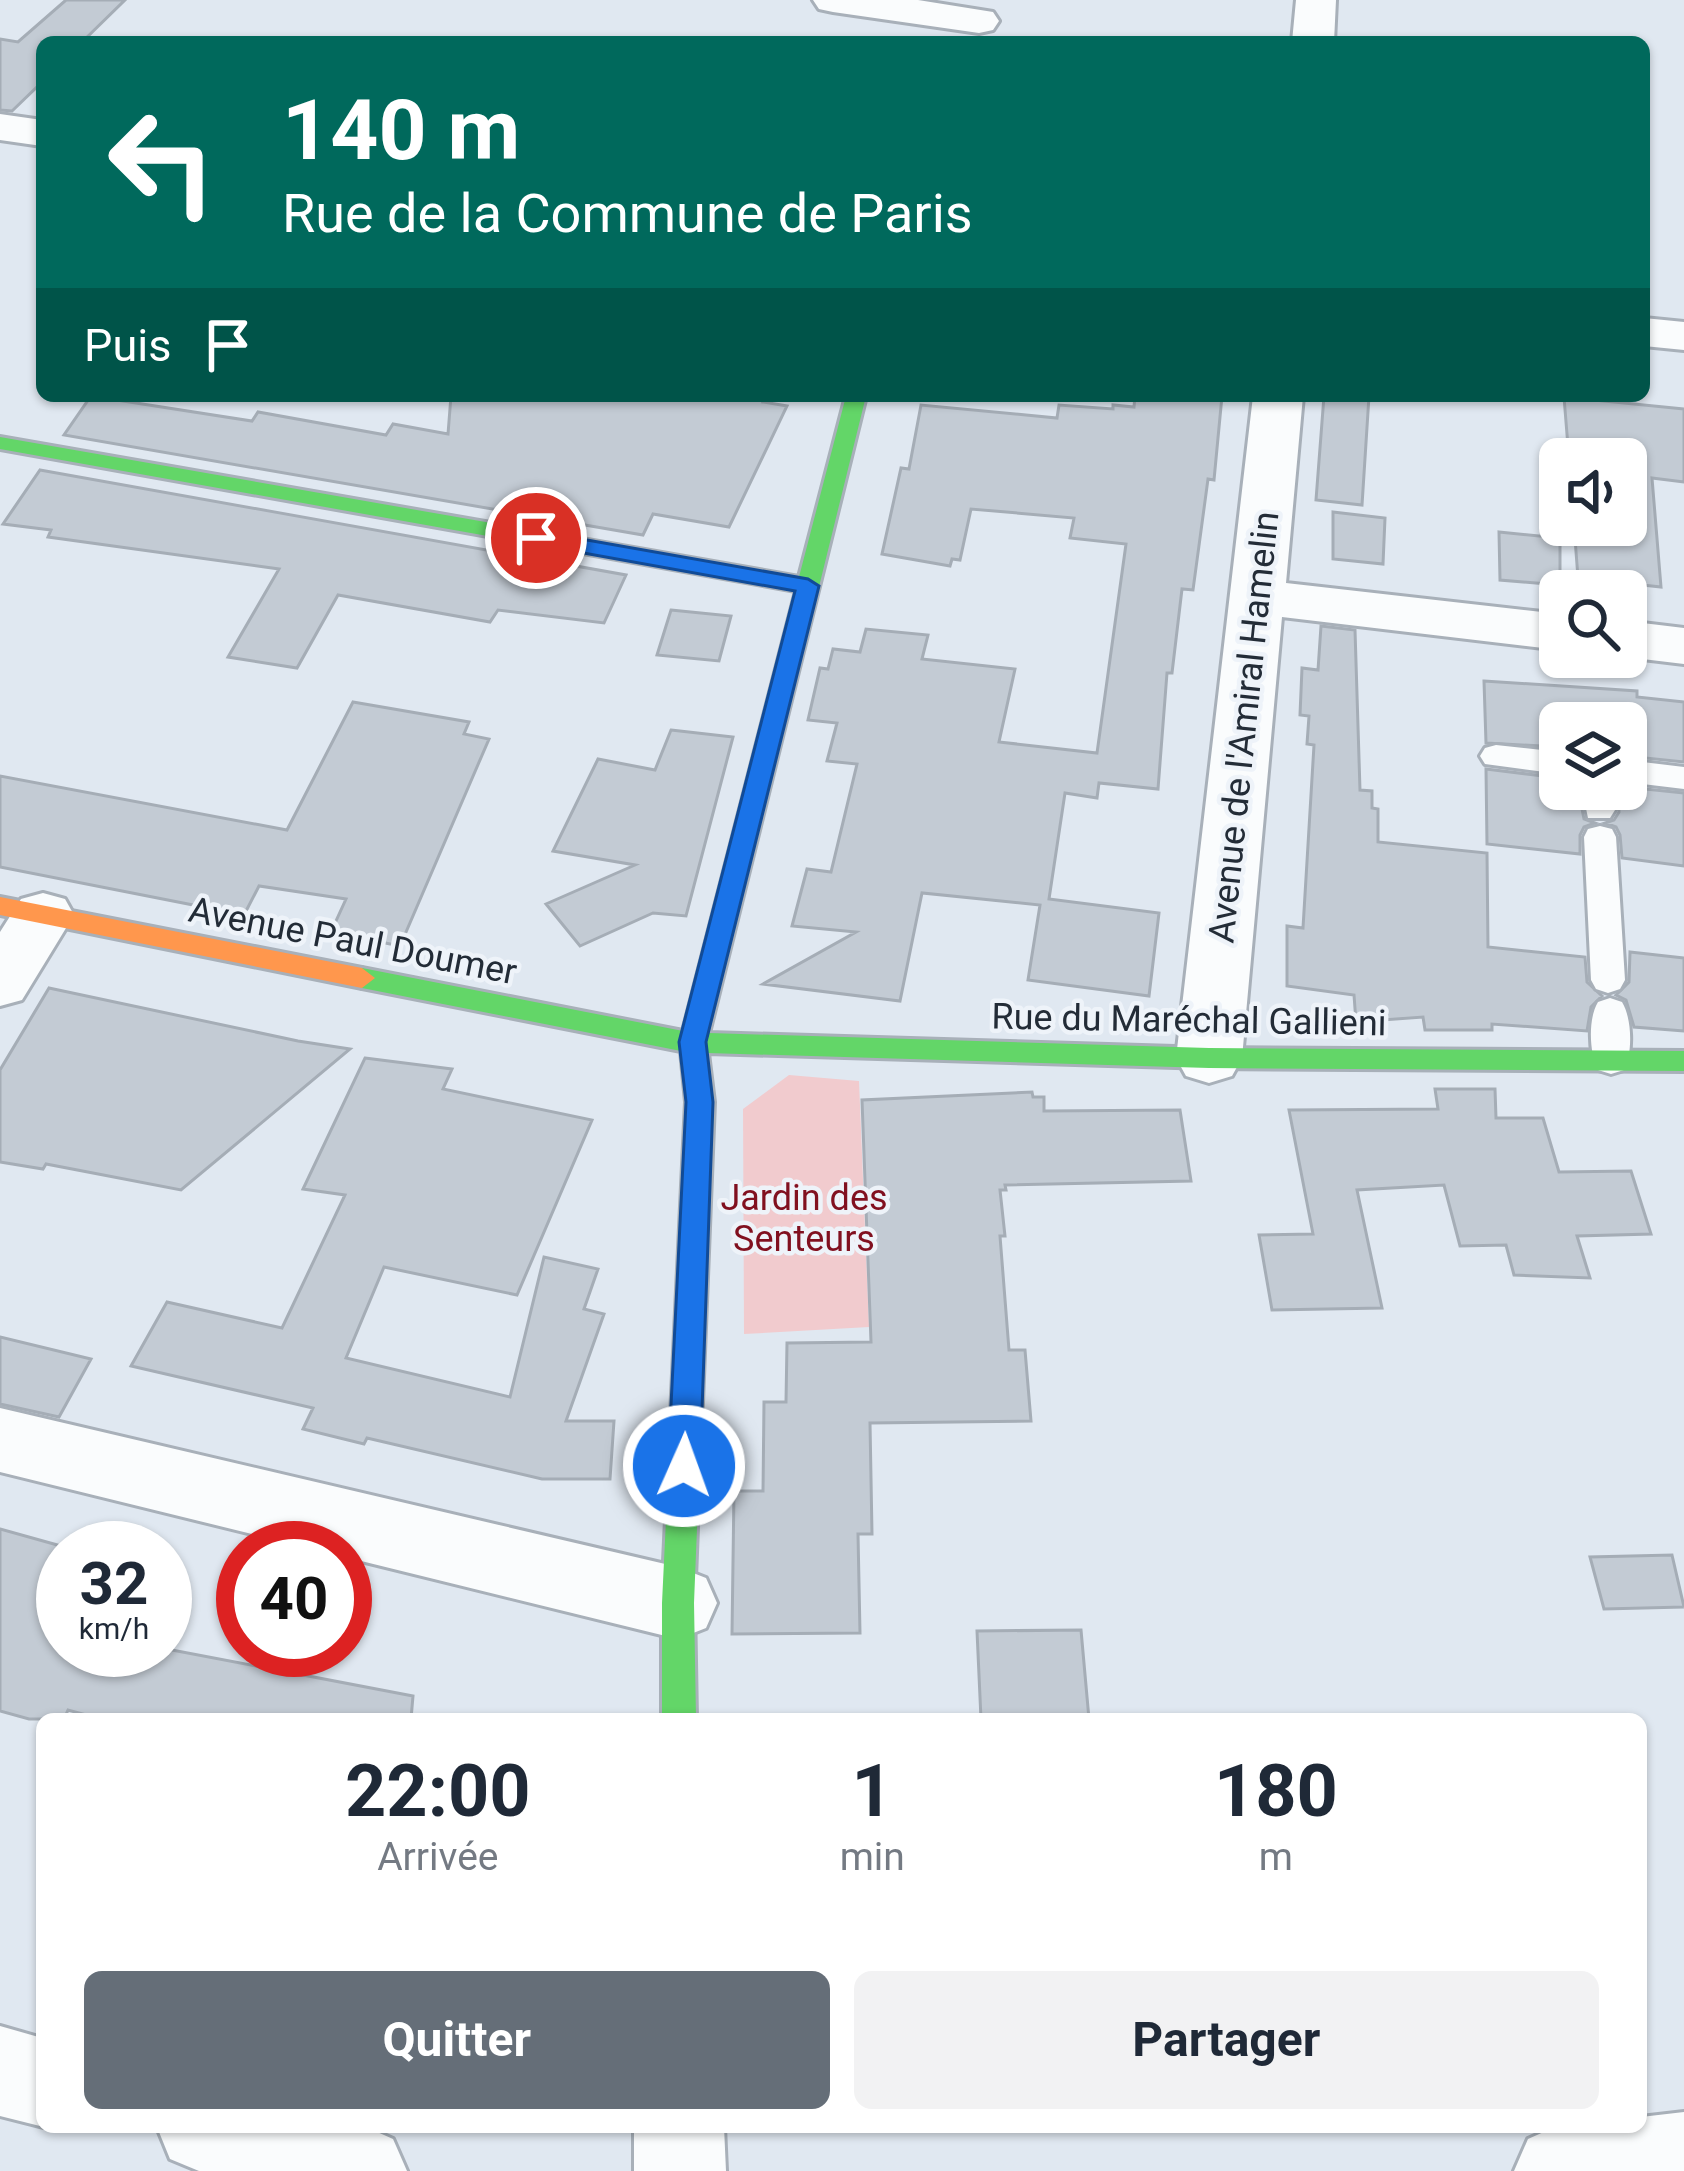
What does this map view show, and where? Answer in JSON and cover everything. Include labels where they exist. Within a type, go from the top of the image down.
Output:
[{"type":"street","points":[[833,0],[978,21]]},
{"type":"street","points":[[1313,36],[1316,0]]},
{"type":"street","points":[[0,127],[36,132]]},
{"type":"street","points":[[1650,333],[1684,336]]},
{"type":"street","points":[[679,1713],[678,1603],[700,1102],[693,1042],[854,402]]},
{"type":"street","name":"Avenue de l'Amiral Hamelin","points":[[1209,1058],[1277,402]]},
{"type":"street","points":[[0,443],[808,586]]},
{"type":"street","points":[[1257,597],[1539,630]]},
{"type":"street","points":[[1647,642],[1684,646]]},
{"type":"street","points":[[0,983],[22,911]]},
{"type":"street","name":"Avenue Paul Doumer","points":[[22,911],[693,1042]]},
{"type":"street","name":"Rue du Maréchal Gallieni","points":[[693,1042],[1209,1058],[1684,1060]]},
{"type":"street","points":[[0,1440],[678,1603]]},
{"type":"street","points":[[0,2071],[36,2081]]},
{"type":"street","points":[[224,2133],[361,2171]]},
{"type":"street","points":[[680,2133],[680,2171]]},
{"type":"street","points":[[1561,2171],[1684,2158]]},
{"type":"lane","points":[[1496,756],[1539,761]]},
{"type":"lane","points":[[1647,774],[1684,778]]},
{"type":"lane","points":[[1599,812],[1612,1060]]},
{"type":"green space","name":"Jardin des Senteurs","points":[[789,1075],[859,1081],[869,1327],[744,1334],[743,1109]]},
{"type":"building","points":[[66,0],[125,0],[88,36],[36,36],[36,88],[12,111],[0,110],[0,39],[18,42]]},
{"type":"building","points":[[87,402],[130,402],[252,421],[258,412],[386,435],[393,424],[448,434],[451,402],[763,402],[787,406],[729,527],[653,514],[643,535],[64,435]]},
{"type":"building","points":[[1134,402],[1221,402],[1214,480],[1208,479],[1193,590],[1182,589],[1172,673],[1167,673],[1158,789],[1099,783],[1097,798],[1065,793],[1049,899],[1159,913],[1149,996],[1028,980],[1040,905],[922,893],[900,1001],[763,984],[856,932],[792,926],[807,869],[831,872],[857,764],[827,761],[837,723],[808,720],[820,668],[828,669],[833,649],[860,652],[866,629],[928,635],[922,659],[1015,669],[999,742],[1097,753],[1126,544],[1070,538],[1074,518],[971,509],[960,560],[952,559],[950,566],[882,554],[901,468],[909,469],[921,405],[1057,418],[1059,405],[1134,407]]},
{"type":"building","points":[[1324,402],[1369,402],[1362,505],[1316,500]]},
{"type":"building","points":[[1564,402],[1684,409],[1684,482],[1652,478],[1661,587],[1647,585],[1647,570],[1577,570],[1576,546],[1647,546],[1647,438],[1567,438]]},
{"type":"building","points":[[40,470],[626,575],[604,623],[498,610],[490,622],[338,595],[297,668],[228,657],[279,569],[48,537],[51,530],[3,524]]},
{"type":"building","points":[[1333,512],[1385,518],[1383,564],[1333,559]]},
{"type":"building","points":[[1499,532],[1539,536],[1539,546],[1560,546],[1560,570],[1539,570],[1539,583],[1500,580]]},
{"type":"building","points":[[671,610],[731,616],[719,661],[657,655]]},
{"type":"building","points":[[1321,626],[1355,630],[1360,790],[1372,791],[1372,808],[1378,809],[1378,842],[1487,853],[1488,947],[1585,957],[1587,982],[1602,996],[1591,1007],[1587,1031],[1492,1024],[1492,1030],[1425,1030],[1423,1017],[1356,1022],[1354,995],[1287,986],[1287,926],[1303,928],[1314,745],[1307,744],[1309,716],[1300,715],[1302,668],[1318,670]]},
{"type":"building","points":[[1484,681],[1637,691],[1637,697],[1684,702],[1684,762],[1647,758],[1647,702],[1539,702],[1539,746],[1486,743]]},
{"type":"building","points":[[353,702],[469,722],[464,734],[489,739],[400,946],[331,932],[346,899],[259,886],[244,915],[0,867],[0,776],[287,830]]},
{"type":"building","points":[[671,730],[733,737],[686,916],[653,913],[580,946],[546,904],[635,865],[553,851],[598,759],[655,770]]},
{"type":"building","points":[[1486,769],[1539,775],[1539,810],[1582,810],[1584,819],[1595,823],[1584,827],[1580,835],[1580,854],[1487,844]]},
{"type":"building","points":[[1647,789],[1684,793],[1684,866],[1622,858],[1620,835],[1616,827],[1605,823],[1619,812],[1647,810]]},
{"type":"building","points":[[1630,952],[1684,958],[1684,1031],[1634,1027],[1626,1000],[1616,995],[1629,982]]},
{"type":"building","points":[[49,988],[350,1049],[181,1190],[46,1164],[43,1169],[0,1162],[0,1070]]},
{"type":"building","points":[[365,1058],[452,1069],[443,1089],[592,1120],[517,1295],[384,1267],[346,1358],[510,1397],[544,1257],[598,1269],[584,1309],[604,1314],[566,1421],[614,1421],[610,1479],[542,1479],[367,1438],[364,1444],[303,1429],[313,1408],[131,1366],[167,1302],[282,1328],[345,1195],[303,1189]]},
{"type":"building","points":[[1435,1089],[1495,1089],[1496,1118],[1543,1118],[1559,1172],[1631,1171],[1651,1234],[1577,1236],[1590,1278],[1514,1275],[1506,1245],[1460,1246],[1444,1185],[1357,1190],[1382,1308],[1272,1310],[1259,1235],[1313,1234],[1289,1110],[1438,1109]]},
{"type":"building","points":[[1032,1092],[1033,1097],[1044,1097],[1044,1111],[1180,1110],[1191,1181],[1005,1185],[1006,1190],[1000,1190],[1005,1236],[1000,1236],[1009,1350],[1025,1350],[1031,1421],[870,1423],[872,1534],[858,1534],[860,1633],[732,1634],[734,1491],[763,1491],[764,1402],[786,1402],[787,1343],[871,1342],[862,1100]]},
{"type":"building","points":[[0,1337],[91,1359],[59,1417],[0,1404]]},
{"type":"building","points":[[0,1529],[36,1539],[36,1677],[192,1677],[192,1654],[216,1658],[216,1677],[313,1677],[413,1696],[412,1713],[68,1710],[36,1713],[36,1719],[0,1711]]},
{"type":"building","points":[[1672,1555],[1684,1607],[1604,1609],[1590,1557]]},
{"type":"building","points":[[1081,1630],[1088,1713],[981,1713],[977,1631]]},
{"type":"traffic: fast","points":[[679,1713],[678,1603],[700,1102],[693,1043],[854,402]]},
{"type":"traffic: fast","points":[[0,443],[808,586]]},
{"type":"traffic: fast","points":[[362,978],[693,1043],[1209,1058],[1684,1061]]},
{"type":"traffic: slow","points":[[0,906],[362,978]]},
{"type":"route","points":[[536,538],[808,586],[693,1042],[700,1102],[684,1466]]}]
